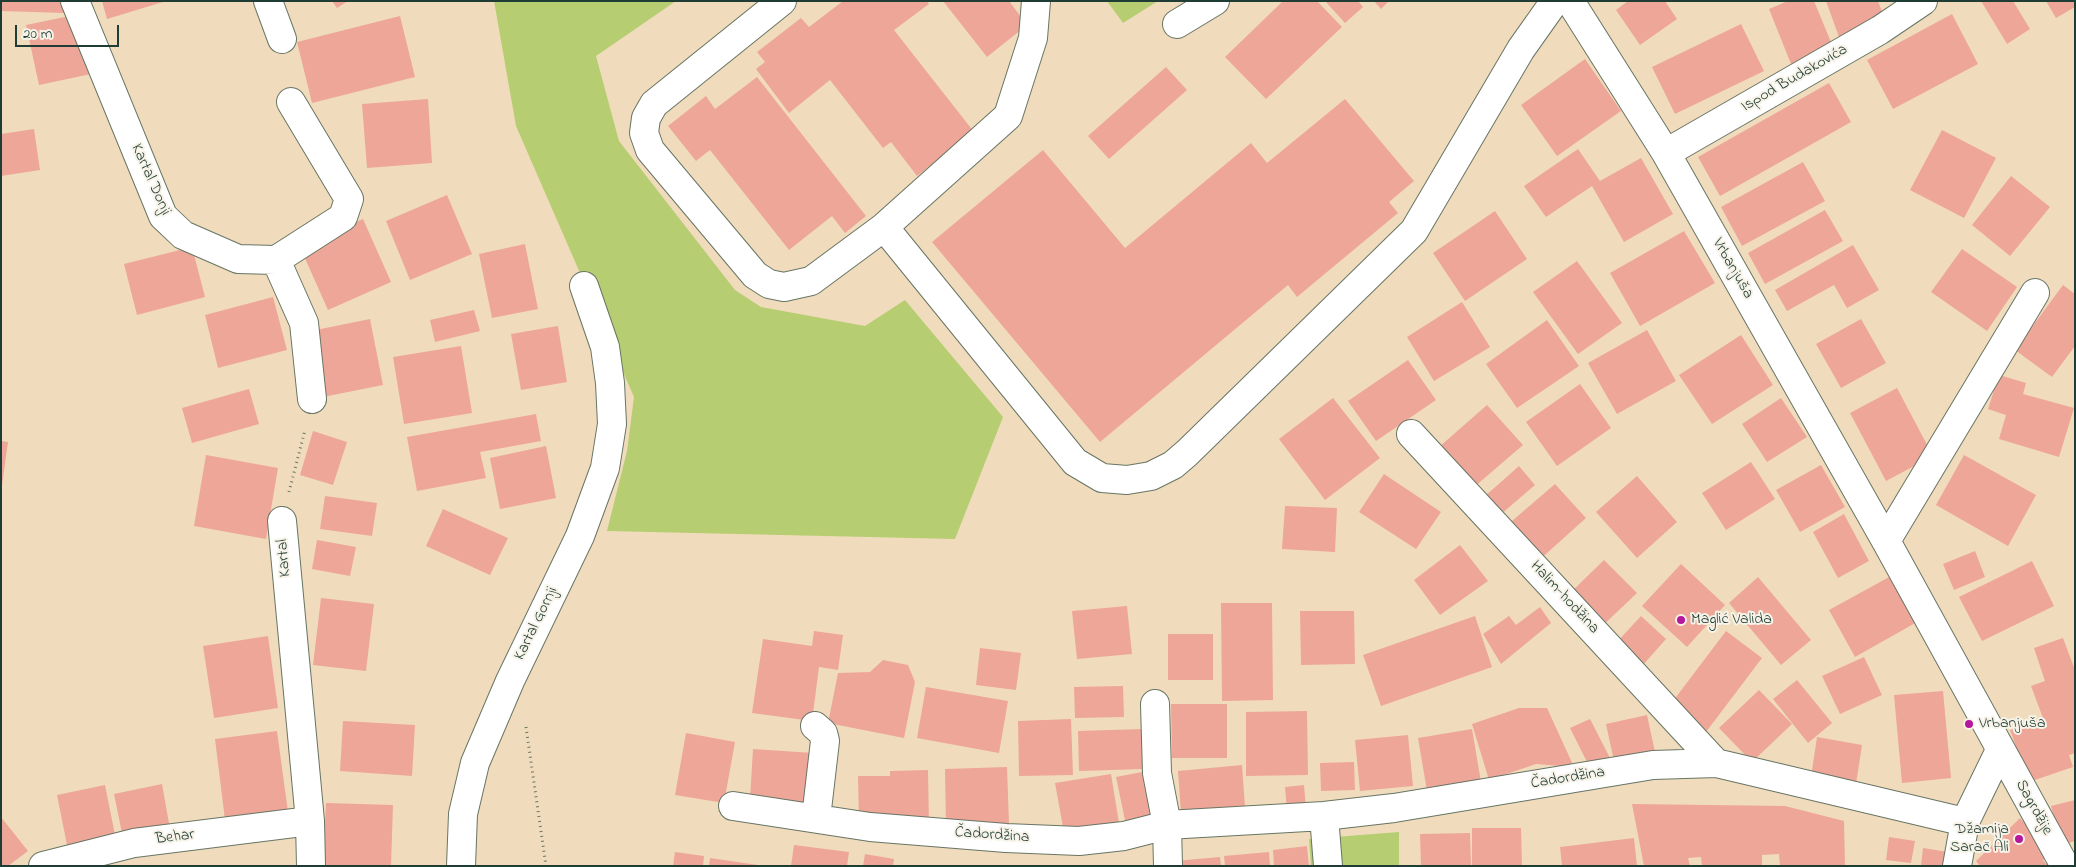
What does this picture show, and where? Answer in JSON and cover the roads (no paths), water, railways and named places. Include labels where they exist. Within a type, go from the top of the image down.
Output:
[{"type":"street","name":"Kartal Donji","points":[[75,1],[163,216],[183,235],[238,260],[276,260]]},
{"type":"street","points":[[268,1],[282,39]]},
{"type":"street","points":[[782,1],[654,104],[646,118],[644,133],[650,150],[755,275],[769,284],[784,287],[812,281],[884,227],[1008,116],[1033,38],[1036,1]]},
{"type":"street","points":[[1177,24],[1215,1]]},
{"type":"street","points":[[884,227],[1075,462],[1102,478],[1127,480],[1152,476],[1173,465],[1187,453],[1414,231],[1521,48],[1555,1]]},
{"type":"street","name":"Vrbanjuša","points":[[1570,1],[1666,153],[1886,541],[2000,750]]},
{"type":"street","name":"Ispod Budakovića","points":[[1666,153],[1880,30],[1923,1]]},
{"type":"street","points":[[291,102],[349,199],[343,217],[276,260],[304,323],[312,399]]},
{"type":"street","name":"Kartal Gornji","points":[[461,866],[463,814],[474,763],[510,681],[580,536],[605,468],[612,424],[606,348],[584,286]]},
{"type":"street","points":[[1886,541],[2035,293]]},
{"type":"street","name":"Halim-hodžina","points":[[1411,434],[1716,763]]},
{"type":"street","name":"Kartal","points":[[282,521],[310,821],[310,866]]},
{"type":"street","points":[[1155,704],[1157,774],[1167,825],[1168,866]]},
{"type":"street","points":[[815,726],[823,733],[825,741],[816,818]]},
{"type":"street","points":[[1956,866],[1965,822],[2000,750]]},
{"type":"street","name":"Sagrdžije","points":[[2000,750],[2065,866]]},
{"type":"street","name":"Čadordžina","points":[[733,806],[870,827],[1006,838],[1079,841],[1124,836],[1167,825],[1324,816],[1394,808],[1653,765],[1716,763],[1965,822]]},
{"type":"street","points":[[1324,816],[1328,866]]},
{"type":"street","name":"Behar","points":[[42,866],[134,843],[310,821]]},
{"type":"place","name":"Maglić Valida","points":[[1681,620]]},
{"type":"place","name":"Vrbanjuša","points":[[1969,724]]},
{"type":"place","name":"Džamija Sarač Ali","points":[[2019,839]]}]
